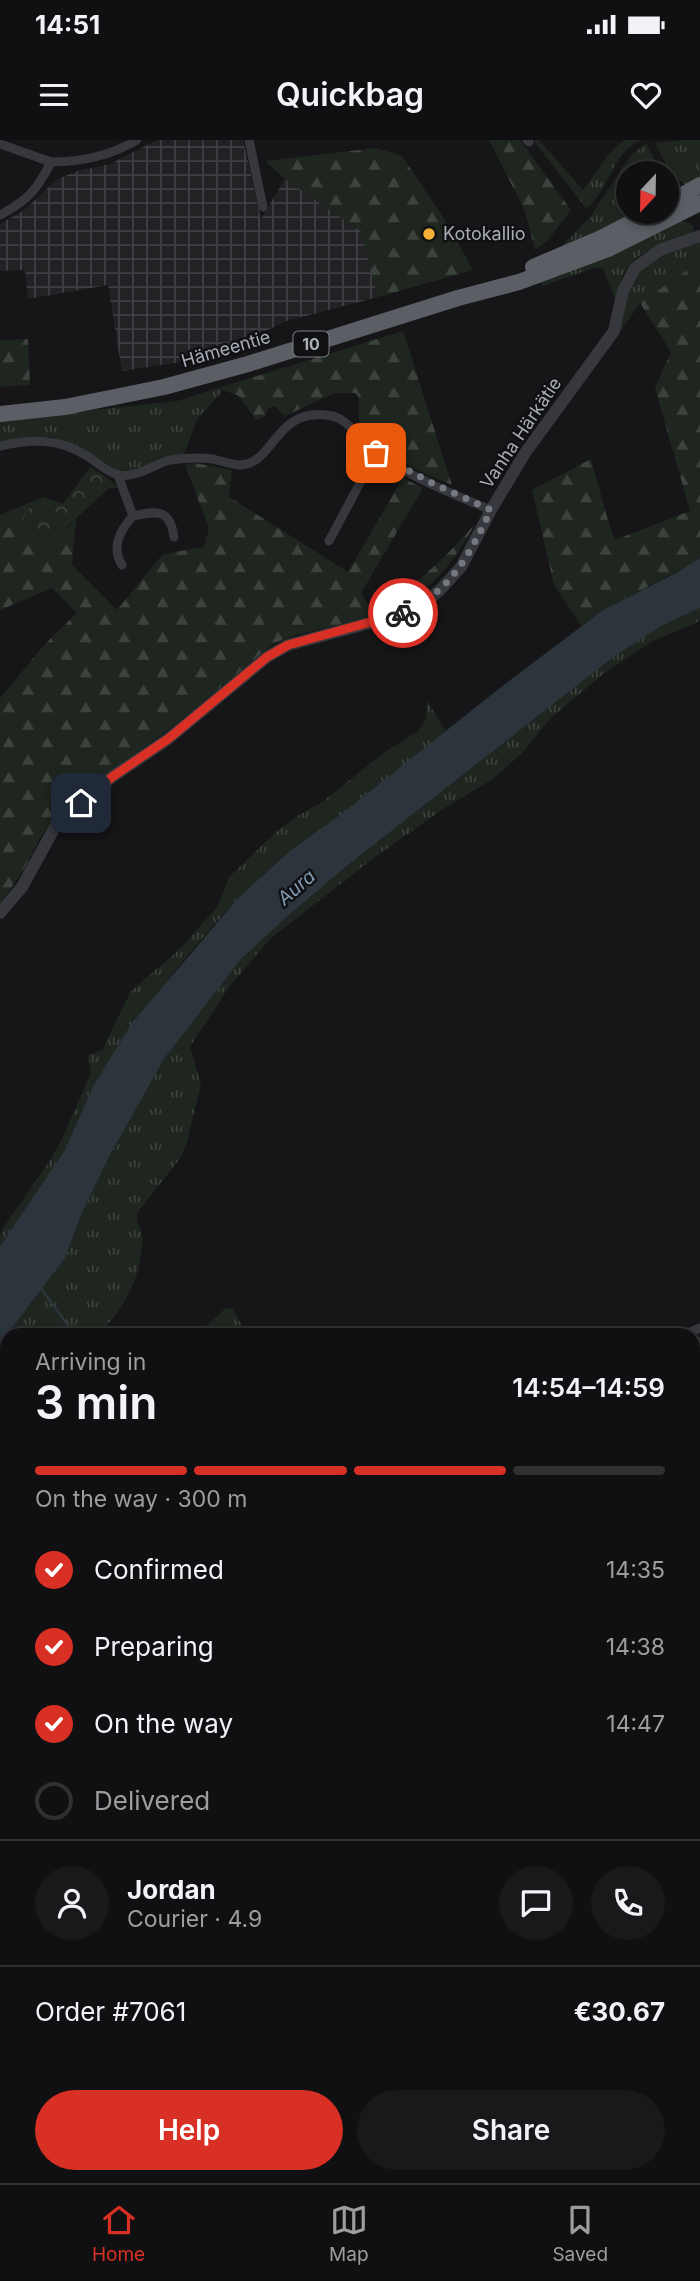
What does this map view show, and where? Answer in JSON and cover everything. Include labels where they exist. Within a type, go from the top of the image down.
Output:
[{"type":"highway","points":[[679,197],[700,185]]},
{"type":"highway","name":"Hämeentie","points":[[0,414],[65,407],[164,387],[519,282],[608,249],[700,202]]},
{"type":"highway","name":"Hämeentie","points":[[458,298],[564,254],[626,224]]},
{"type":"street","points":[[0,144],[51,162],[91,159],[137,140]]},
{"type":"street","points":[[249,140],[263,207]]},
{"type":"street","points":[[0,215],[23,203],[38,187],[51,162]]},
{"type":"street","name":"Vanha Härkätie","points":[[0,913],[23,887],[55,827],[112,777],[168,739],[267,657],[288,645],[390,618],[423,604],[440,590],[461,567],[525,453],[614,331],[623,291],[635,268],[660,250],[700,236]]},
{"type":"street","points":[[0,446],[37,440],[64,444],[118,475],[130,475],[168,461],[185,459],[208,458],[241,465],[250,463],[264,453],[281,430],[291,422],[311,415],[328,415],[343,420],[365,445],[376,453],[491,510]]},
{"type":"street","points":[[329,541],[376,453]]},
{"type":"street","points":[[118,475],[133,516]]},
{"type":"street","points":[[122,565],[116,549],[121,531],[133,516],[150,512],[161,513],[169,519],[173,537]]},
{"type":"shaded area","points":[[157,140],[243,140],[261,219],[285,179],[361,231],[378,297],[287,321],[188,361],[122,371],[108,285],[28,299],[25,270],[0,271],[0,224],[24,210],[58,179],[77,171],[110,164]]},
{"type":"green space","points":[[489,140],[520,140],[571,210],[549,239],[535,250],[525,211]]},
{"type":"green space","points":[[533,140],[539,140],[583,190],[608,155],[624,140],[641,140],[616,161],[600,192],[586,208]]},
{"type":"green space","points":[[700,140],[700,177],[685,185],[679,180],[679,161],[664,161],[655,143]]},
{"type":"green space","points":[[646,144],[656,161],[627,161]]},
{"type":"green space","points":[[376,148],[402,156],[449,226],[473,270],[378,297],[361,231],[285,179],[265,161]]},
{"type":"green space","points":[[616,178],[616,222],[559,249],[590,217]]},
{"type":"green space","points":[[679,221],[690,223],[694,228],[692,234],[656,247],[632,261],[623,275],[616,300],[603,269],[597,267],[542,286],[540,281],[672,224],[679,224]]},
{"type":"green space","points":[[700,241],[700,261],[640,303],[619,333],[633,275],[659,257]]},
{"type":"green space","points":[[700,261],[700,558],[610,607],[581,626],[554,585],[532,490],[591,459],[615,540],[690,511],[655,388],[671,352],[640,303]]},
{"type":"green space","points":[[403,331],[452,485],[400,460],[373,442],[360,424],[358,396],[355,393],[335,393],[285,416],[275,406],[268,408],[265,416],[256,420],[239,396],[218,388]]},
{"type":"green space","points":[[28,339],[30,385],[0,387],[0,340]]},
{"type":"green space","points":[[218,388],[223,391],[197,419],[184,455],[156,461],[134,470],[119,471],[79,447],[51,437],[0,442],[0,420],[177,401]]},
{"type":"green space","points":[[195,463],[232,470],[229,497],[348,572],[403,478],[423,488],[361,593],[370,607],[414,583],[440,561],[475,524],[457,554],[438,577],[419,593],[398,606],[375,615],[289,637],[273,644],[172,727],[80,794],[58,813],[0,904],[0,698],[45,644],[77,613],[52,588],[0,610],[0,515],[43,497],[29,507],[35,539],[58,535],[76,519],[72,565],[117,610],[163,554],[204,547],[209,528],[185,465]]},
{"type":"green space","points":[[90,467],[119,488],[109,488],[57,536],[50,540],[35,539],[23,521],[26,511],[43,497],[63,504]]},
{"type":"green space","points":[[700,608],[700,621],[653,641],[602,675],[551,718],[521,754],[493,779],[443,809],[371,860],[270,939],[229,987],[190,1047],[201,1084],[187,1142],[182,1156],[137,1213],[142,1235],[141,1252],[135,1278],[124,1303],[104,1328],[12,1328],[65,1258],[81,1215],[109,1157],[164,1059],[241,959],[348,865],[612,658],[661,626]]},
{"type":"green space","points":[[427,701],[446,731],[340,816],[291,850],[238,898],[197,944],[133,1023],[92,1088],[65,1150],[0,1246],[3,1228],[61,1141],[91,1073],[88,1055],[102,1050],[131,991],[180,949],[218,906],[229,877],[276,832],[321,803],[385,752],[418,731],[426,719]]},
{"type":"green space","points":[[226,1308],[233,1309],[243,1328],[206,1328]]},
{"type":"water","name":"Aura","points":[[700,558],[700,608],[661,626],[612,658],[348,865],[241,959],[164,1059],[109,1157],[81,1215],[65,1258],[12,1328],[0,1328],[0,1246],[65,1150],[92,1088],[132,1023],[238,898],[291,850],[340,815],[603,610]]},
{"type":"waterway","points":[[40,1287],[70,1328]]},
{"type":"way so far","points":[[376,453],[491,510],[461,567],[423,604],[403,613]]},
{"type":"place","name":"Kotokallio","points":[[429,234]]},
{"type":"route","points":[[81,803],[112,777],[168,739],[267,657],[288,645],[403,613]]}]
